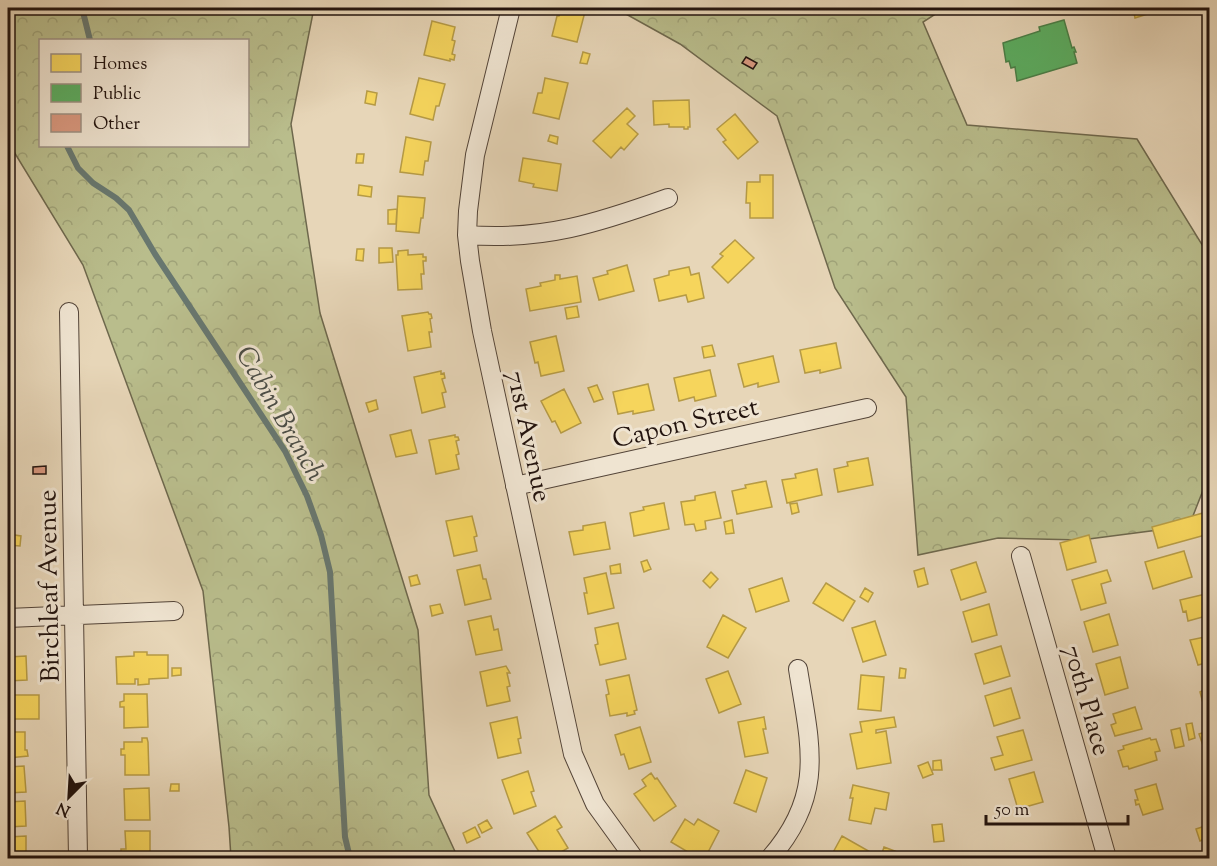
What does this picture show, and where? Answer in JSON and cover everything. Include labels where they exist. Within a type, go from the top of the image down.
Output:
[{"type":"street","name":"71st Avenue","points":[[511,8],[475,155],[467,235],[482,331],[573,754],[595,804],[634,858]]},
{"type":"street","points":[[467,235],[499,237],[560,231],[615,217],[668,198]]},
{"type":"street","name":"Birchleaf Avenue","points":[[69,312],[78,858]]},
{"type":"street","name":"Capon Street","points":[[515,486],[867,408]]},
{"type":"street","name":"70th Place","points":[[1021,556],[1107,858]]},
{"type":"street","points":[[8,618],[174,611]]},
{"type":"street","points":[[770,858],[792,829],[803,807],[809,786],[810,752],[798,669]]},
{"type":"green space","points":[[8,8],[314,8],[291,124],[320,313],[418,630],[429,795],[458,858],[231,858],[203,591],[83,265],[8,142]]},
{"type":"green space","points":[[615,8],[945,8],[923,22],[967,125],[1137,139],[1209,256],[1209,475],[1189,526],[1081,540],[998,538],[918,555],[906,397],[835,288],[777,116],[680,44]]},
{"type":"building: Homes","points":[[562,8],[586,8],[577,42],[552,36],[557,16]]},
{"type":"building: Homes","points":[[1133,8],[1150,8],[1151,13],[1135,18]]},
{"type":"building: Homes","points":[[432,21],[455,27],[452,40],[455,41],[452,54],[455,55],[454,60],[424,55]]},
{"type":"building: Homes","points":[[583,52],[590,54],[587,64],[580,63]]},
{"type":"building: Homes","points":[[419,78],[445,84],[433,120],[410,114]]},
{"type":"building: Homes","points":[[545,78],[568,83],[559,119],[533,113],[538,93],[542,93]]},
{"type":"building: Homes","points":[[367,91],[377,93],[375,105],[365,103]]},
{"type":"building: Homes","points":[[689,100],[690,127],[688,129],[669,127],[669,124],[654,125],[653,101]]},
{"type":"building: Homes","points":[[627,108],[635,116],[627,124],[638,134],[624,150],[621,147],[611,158],[593,141]]},
{"type":"building: Homes","points":[[735,114],[758,142],[738,159],[723,142],[726,140],[717,129]]},
{"type":"building: Homes","points":[[550,135],[558,137],[557,144],[548,141]]},
{"type":"building: Homes","points":[[406,137],[431,142],[423,175],[400,172]]},
{"type":"building: Homes","points":[[357,154],[364,154],[363,163],[356,163]]},
{"type":"building: Homes","points":[[523,158],[561,164],[557,191],[533,187],[534,184],[519,181]]},
{"type":"building: Homes","points":[[760,175],[773,175],[773,218],[750,218],[750,203],[746,203],[747,182],[760,182]]},
{"type":"building: Homes","points":[[359,185],[372,187],[371,197],[358,195]]},
{"type":"building: Homes","points":[[398,196],[425,198],[419,233],[396,231]]},
{"type":"building: Homes","points":[[397,209],[396,224],[388,224],[388,210]]},
{"type":"building: Homes","points":[[735,240],[754,258],[728,283],[712,267],[723,256],[720,254]]},
{"type":"building: Homes","points":[[379,248],[392,248],[393,262],[379,263]]},
{"type":"building: Homes","points":[[357,249],[364,249],[363,261],[356,260]]},
{"type":"building: Homes","points":[[408,250],[408,255],[423,254],[423,257],[426,257],[426,261],[423,261],[424,274],[421,274],[422,289],[398,290],[396,255],[398,251]]},
{"type":"building: Homes","points":[[627,265],[634,291],[599,300],[593,278]]},
{"type":"building: Homes","points":[[689,267],[691,275],[699,273],[704,298],[688,302],[686,295],[659,301],[654,279],[669,275],[669,271]]},
{"type":"building: Homes","points":[[555,275],[560,275],[560,279],[577,276],[581,302],[530,311],[526,289],[555,280]]},
{"type":"building: Homes","points":[[577,306],[579,317],[567,319],[565,308]]},
{"type":"building: Homes","points":[[428,312],[432,318],[430,319],[432,332],[429,332],[431,347],[408,351],[402,316]]},
{"type":"building: Homes","points":[[556,336],[564,371],[541,376],[530,342]]},
{"type":"building: Homes","points":[[836,343],[841,368],[820,373],[820,370],[805,373],[800,350]]},
{"type":"building: Homes","points":[[712,345],[715,356],[704,358],[702,347]]},
{"type":"building: Homes","points":[[773,356],[779,382],[758,387],[758,383],[744,387],[738,364]]},
{"type":"building: Homes","points":[[710,370],[716,396],[695,401],[694,397],[679,401],[674,378]]},
{"type":"building: Homes","points":[[441,371],[445,378],[442,379],[446,392],[442,393],[445,407],[422,413],[414,377]]},
{"type":"building: Homes","points":[[648,384],[654,410],[618,414],[613,392]]},
{"type":"building: Homes","points":[[597,385],[603,399],[594,402],[588,388]]},
{"type":"building: Homes","points":[[564,389],[581,423],[561,433],[555,421],[552,422],[541,401]]},
{"type":"building: Homes","points":[[376,400],[378,409],[369,412],[366,403]]},
{"type":"building: Homes","points":[[411,430],[417,453],[396,457],[390,435]]},
{"type":"building: Homes","points":[[455,435],[459,440],[456,441],[459,454],[456,455],[459,469],[436,474],[429,440]]},
{"type":"building: Homes","points":[[868,458],[873,485],[838,492],[834,469],[848,466],[847,462]]},
{"type":"building: Homes","points":[[817,469],[822,495],[787,503],[782,480],[796,478],[795,474]]},
{"type":"building: Homes","points":[[766,481],[772,507],[737,514],[732,491],[746,488],[745,485]]},
{"type":"building: Homes","points":[[715,492],[721,518],[705,521],[706,529],[696,531],[694,524],[685,525],[681,502],[695,500],[695,496]]},
{"type":"building: Homes","points":[[664,503],[669,529],[634,536],[630,513],[644,510],[643,507]]},
{"type":"building: Homes","points":[[797,503],[799,512],[792,514],[790,504]]},
{"type":"building: Homes","points":[[1203,513],[1209,534],[1158,548],[1152,527]]},
{"type":"building: Homes","points":[[472,516],[477,536],[474,537],[477,551],[454,556],[446,521]]},
{"type":"building: Homes","points":[[732,520],[734,533],[726,534],[724,522]]},
{"type":"building: Homes","points":[[605,522],[610,549],[574,555],[569,532],[583,530],[583,526]]},
{"type":"building: Homes","points":[[8,534],[21,536],[20,546],[8,545]]},
{"type":"building: Homes","points":[[1089,535],[1096,562],[1067,570],[1060,543]]},
{"type":"building: Homes","points":[[1184,551],[1192,577],[1153,589],[1145,562]]},
{"type":"building: Homes","points":[[647,560],[651,569],[644,572],[641,562]]},
{"type":"building: Homes","points":[[976,562],[986,592],[961,600],[951,570]]},
{"type":"building: Homes","points":[[620,564],[621,573],[611,574],[610,566]]},
{"type":"building: Homes","points":[[480,565],[491,599],[465,605],[457,570]]},
{"type":"building: Homes","points":[[924,568],[928,584],[918,587],[914,571]]},
{"type":"building: Homes","points":[[1107,570],[1111,581],[1101,584],[1106,603],[1081,610],[1072,580]]},
{"type":"building: Homes","points":[[711,572],[718,579],[710,588],[703,581]]},
{"type":"building: Homes","points":[[606,573],[614,608],[588,614],[584,578]]},
{"type":"building: Homes","points":[[417,575],[420,584],[411,586],[409,577]]},
{"type":"building: Homes","points":[[782,578],[789,601],[756,612],[749,589]]},
{"type":"building: Homes","points":[[826,583],[855,601],[843,621],[813,603]]},
{"type":"building: Homes","points":[[865,588],[873,593],[868,602],[860,597]]},
{"type":"building: Homes","points":[[1210,593],[1210,615],[1188,621],[1180,600]]},
{"type":"building: Homes","points":[[440,604],[443,613],[432,616],[430,606]]},
{"type":"building: Homes","points":[[989,604],[997,635],[972,642],[963,612]]},
{"type":"building: Homes","points":[[1109,614],[1118,645],[1093,652],[1084,622]]},
{"type":"building: Homes","points":[[723,615],[746,628],[728,658],[707,647]]},
{"type":"building: Homes","points":[[491,616],[494,630],[498,629],[502,650],[476,655],[468,621]]},
{"type":"building: Homes","points":[[875,621],[886,655],[863,662],[852,628]]},
{"type":"building: Homes","points":[[618,623],[626,659],[600,665],[595,645],[598,644],[595,628]]},
{"type":"building: Homes","points":[[1210,636],[1210,662],[1198,665],[1190,640]]},
{"type":"building: Homes","points":[[1001,646],[1010,676],[984,684],[975,654]]},
{"type":"building: Homes","points":[[134,652],[147,652],[147,655],[168,655],[168,678],[149,679],[149,684],[138,685],[138,679],[135,679],[135,684],[117,684],[116,657],[134,656]]},
{"type":"building: Homes","points":[[26,656],[27,680],[8,681],[8,657]]},
{"type":"building: Homes","points":[[1120,657],[1128,688],[1105,695],[1096,664]]},
{"type":"building: Homes","points":[[506,666],[510,673],[507,673],[510,686],[507,687],[510,701],[487,706],[480,672]]},
{"type":"building: Homes","points":[[172,668],[181,668],[181,675],[172,676]]},
{"type":"building: Homes","points":[[900,668],[906,669],[905,678],[899,678]]},
{"type":"building: Homes","points":[[728,671],[741,704],[719,713],[706,679]]},
{"type":"building: Homes","points":[[629,675],[637,710],[634,711],[635,714],[627,716],[627,713],[610,716],[606,680]]},
{"type":"building: Homes","points":[[861,675],[884,677],[881,711],[858,709]]},
{"type":"building: Homes","points":[[1210,687],[1210,710],[1205,711],[1200,692]]},
{"type":"building: Homes","points":[[1011,688],[1020,718],[994,726],[985,696]]},
{"type":"building: Homes","points":[[124,694],[147,694],[148,727],[124,728],[124,707],[120,707],[120,702],[124,701]]},
{"type":"building: Homes","points":[[8,695],[39,695],[39,719],[8,719]]},
{"type":"building: Homes","points":[[1135,707],[1142,729],[1115,736],[1111,725],[1116,723],[1113,714]]},
{"type":"building: Homes","points":[[517,717],[521,753],[498,758],[490,723]]},
{"type":"building: Homes","points":[[764,717],[766,729],[763,729],[768,753],[745,757],[738,722]]},
{"type":"building: Homes","points":[[894,717],[896,727],[876,730],[876,733],[886,731],[891,763],[857,769],[850,734],[862,732],[860,722]]},
{"type":"building: Homes","points":[[1192,723],[1195,738],[1189,740],[1186,724]]},
{"type":"building: Homes","points":[[640,727],[651,762],[629,769],[624,754],[621,755],[615,735]]},
{"type":"building: Homes","points":[[1210,727],[1210,753],[1206,754],[1199,734],[1208,731],[1207,728]]},
{"type":"building: Homes","points":[[1180,728],[1184,746],[1175,748],[1171,730]]},
{"type":"building: Homes","points":[[1023,730],[1032,760],[995,770],[991,758],[1003,755],[997,737]]},
{"type":"building: Homes","points":[[8,732],[25,732],[25,750],[28,756],[8,758]]},
{"type":"building: Homes","points":[[142,738],[147,738],[148,742],[149,775],[125,775],[125,755],[121,755],[124,742],[142,742]]},
{"type":"building: Homes","points":[[1150,738],[1151,740],[1156,739],[1160,751],[1155,752],[1157,760],[1129,769],[1128,766],[1123,767],[1118,751],[1124,749],[1123,746]]},
{"type":"building: Homes","points":[[941,760],[942,770],[933,770],[933,761]]},
{"type":"building: Homes","points":[[928,762],[933,774],[923,778],[918,766]]},
{"type":"building: Homes","points":[[24,766],[26,792],[8,793],[8,767]]},
{"type":"building: Homes","points":[[746,770],[767,778],[756,812],[734,803]]},
{"type":"building: Homes","points":[[528,771],[536,806],[514,814],[502,780]]},
{"type":"building: Homes","points":[[1034,772],[1043,802],[1018,809],[1009,779]]},
{"type":"building: Homes","points":[[651,773],[676,806],[654,821],[634,794],[646,786],[642,780]]},
{"type":"building: Homes","points":[[171,784],[179,784],[179,791],[170,791]]},
{"type":"building: Homes","points":[[1156,784],[1163,809],[1143,815],[1139,804],[1136,805],[1135,800],[1138,800],[1135,790]]},
{"type":"building: Homes","points":[[853,785],[889,793],[886,810],[875,808],[871,824],[849,820]]},
{"type":"building: Homes","points":[[149,788],[150,820],[125,820],[124,789]]},
{"type":"building: Homes","points":[[25,801],[26,826],[8,827],[8,802]]},
{"type":"building: Homes","points":[[555,816],[562,827],[557,830],[568,848],[551,858],[543,858],[527,833]]},
{"type":"building: Homes","points":[[685,819],[694,825],[698,819],[719,831],[705,858],[698,858],[671,842]]},
{"type":"building: Homes","points":[[487,820],[492,828],[482,833],[478,825]]},
{"type":"building: Homes","points":[[942,824],[944,841],[934,842],[932,825]]},
{"type":"building: Homes","points":[[1205,826],[1208,838],[1200,841],[1196,829]]},
{"type":"building: Homes","points":[[475,827],[480,837],[467,843],[463,833]]},
{"type":"building: Homes","points":[[125,831],[150,831],[150,858],[121,858],[121,849],[126,849]]},
{"type":"building: Homes","points":[[26,836],[26,858],[8,858],[8,837]]},
{"type":"building: Homes","points":[[842,836],[872,853],[868,858],[830,858]]},
{"type":"building: Homes","points":[[884,847],[900,853],[898,858],[881,856]]},
{"type":"building: Homes","points":[[1064,852],[1066,858],[1044,858]]},
{"type":"building: Public","points":[[1064,20],[1072,48],[1074,47],[1076,52],[1074,52],[1077,63],[1017,81],[1015,67],[1011,68],[1009,61],[1006,62],[1003,43],[1040,31],[1039,27]]},
{"type":"building: Other","points":[[746,57],[757,63],[753,69],[742,63]]},
{"type":"building: Other","points":[[46,466],[46,474],[33,474],[33,467]]},
{"type":"waterway","name":"Cabin Branch","points":[[82,8],[90,39]]},
{"type":"waterway","name":"Cabin Branch","points":[[68,147],[78,168],[93,183],[116,198],[129,210],[155,254],[285,451],[307,496],[321,535],[330,572],[345,837],[350,858]]}]
